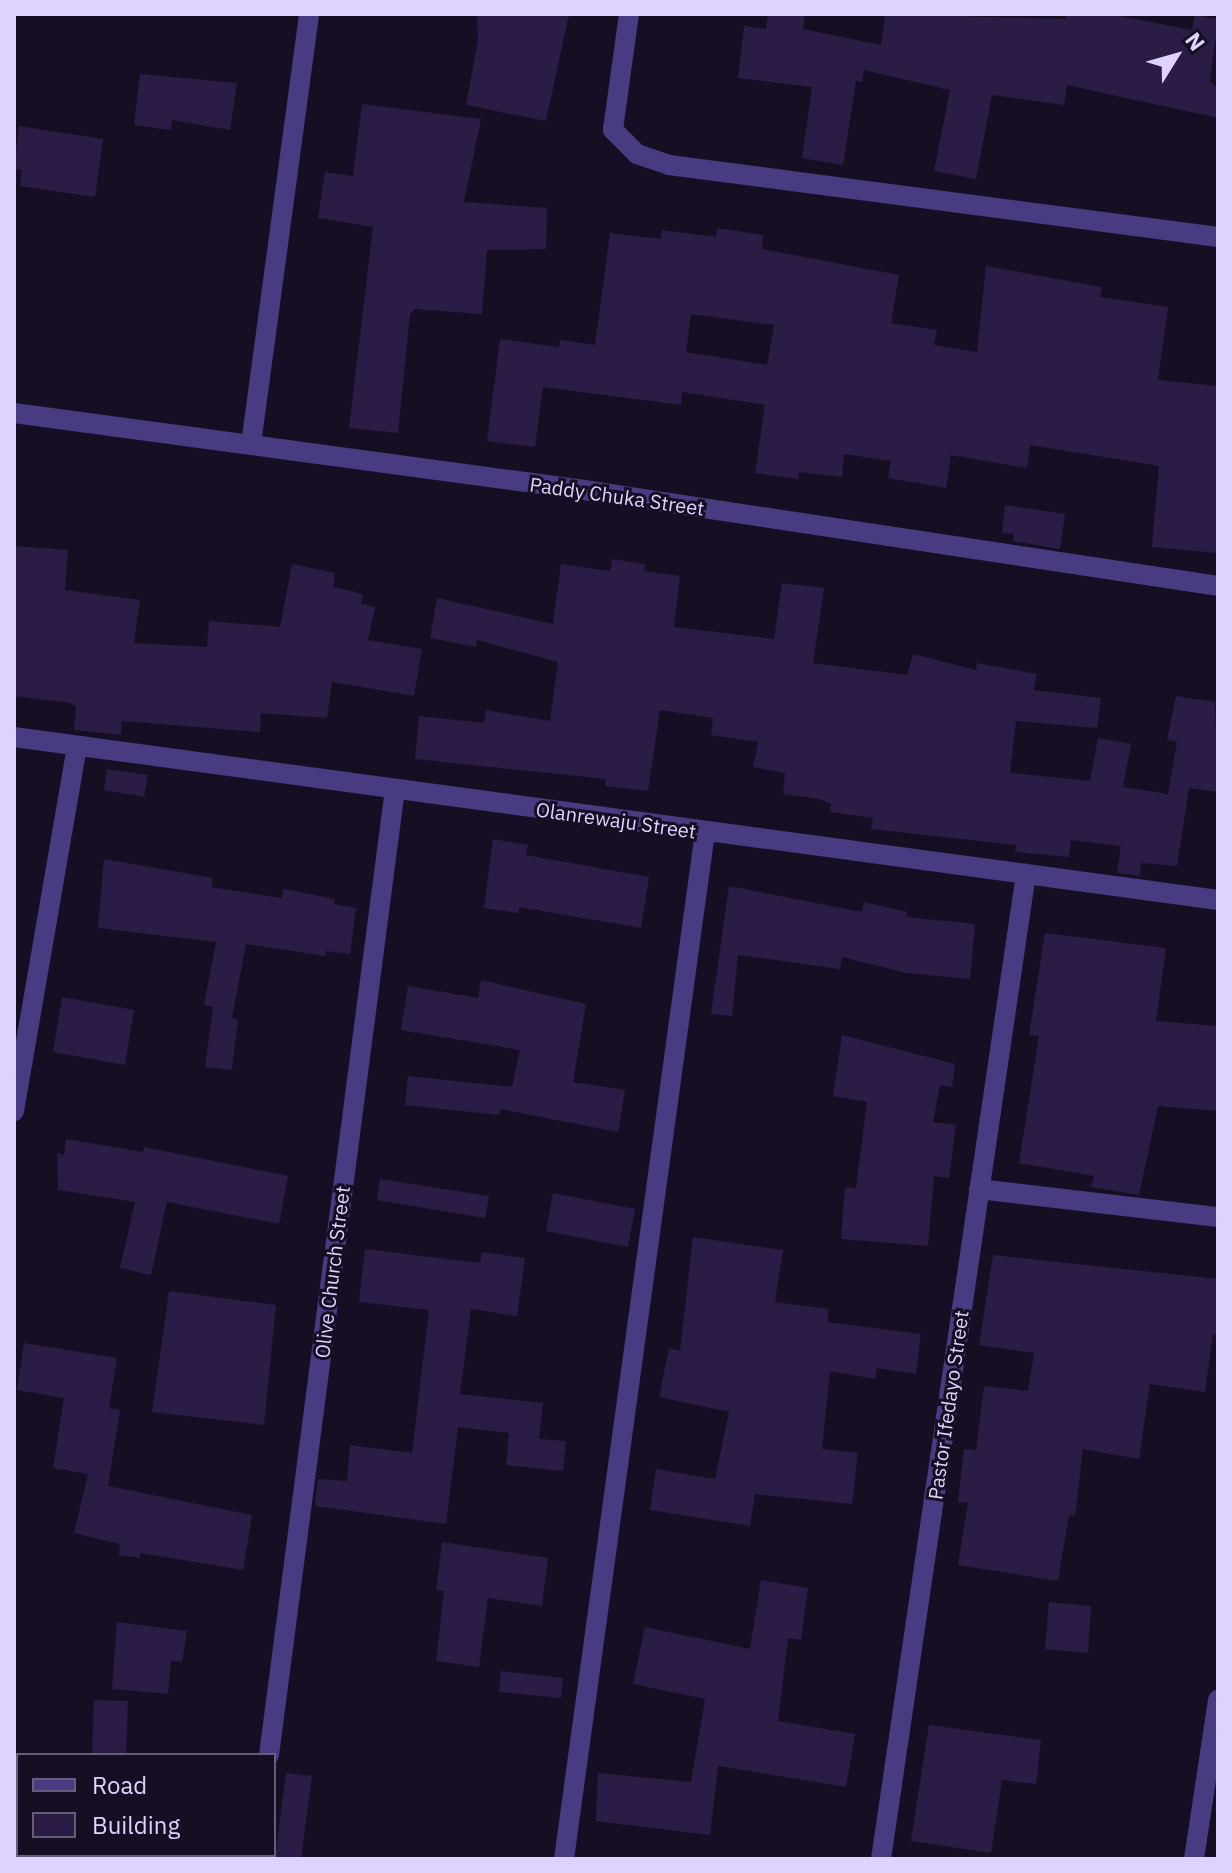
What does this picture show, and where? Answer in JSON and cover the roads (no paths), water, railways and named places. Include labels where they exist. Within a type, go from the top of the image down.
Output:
[{"type":"street","points":[[251,444],[309,14]]},
{"type":"street","points":[[629,14],[613,130],[637,154],[669,165],[1218,237]]},
{"type":"street","name":"Paddy Chuka Street","points":[[14,413],[251,444],[1218,586]]},
{"type":"street","name":"Olanrewaju Street","points":[[14,737],[705,833],[1218,900]]},
{"type":"street","points":[[14,1111],[77,746]]},
{"type":"street","name":"Olive Church Street","points":[[269,1753],[395,789]]},
{"type":"street","points":[[564,1859],[705,833]]},
{"type":"street","name":"Pastor Ifedayo Street","points":[[881,1859],[1026,874]]},
{"type":"street","points":[[979,1189],[1218,1217]]},
{"type":"street","points":[[1194,1859],[1218,1700]]}]
